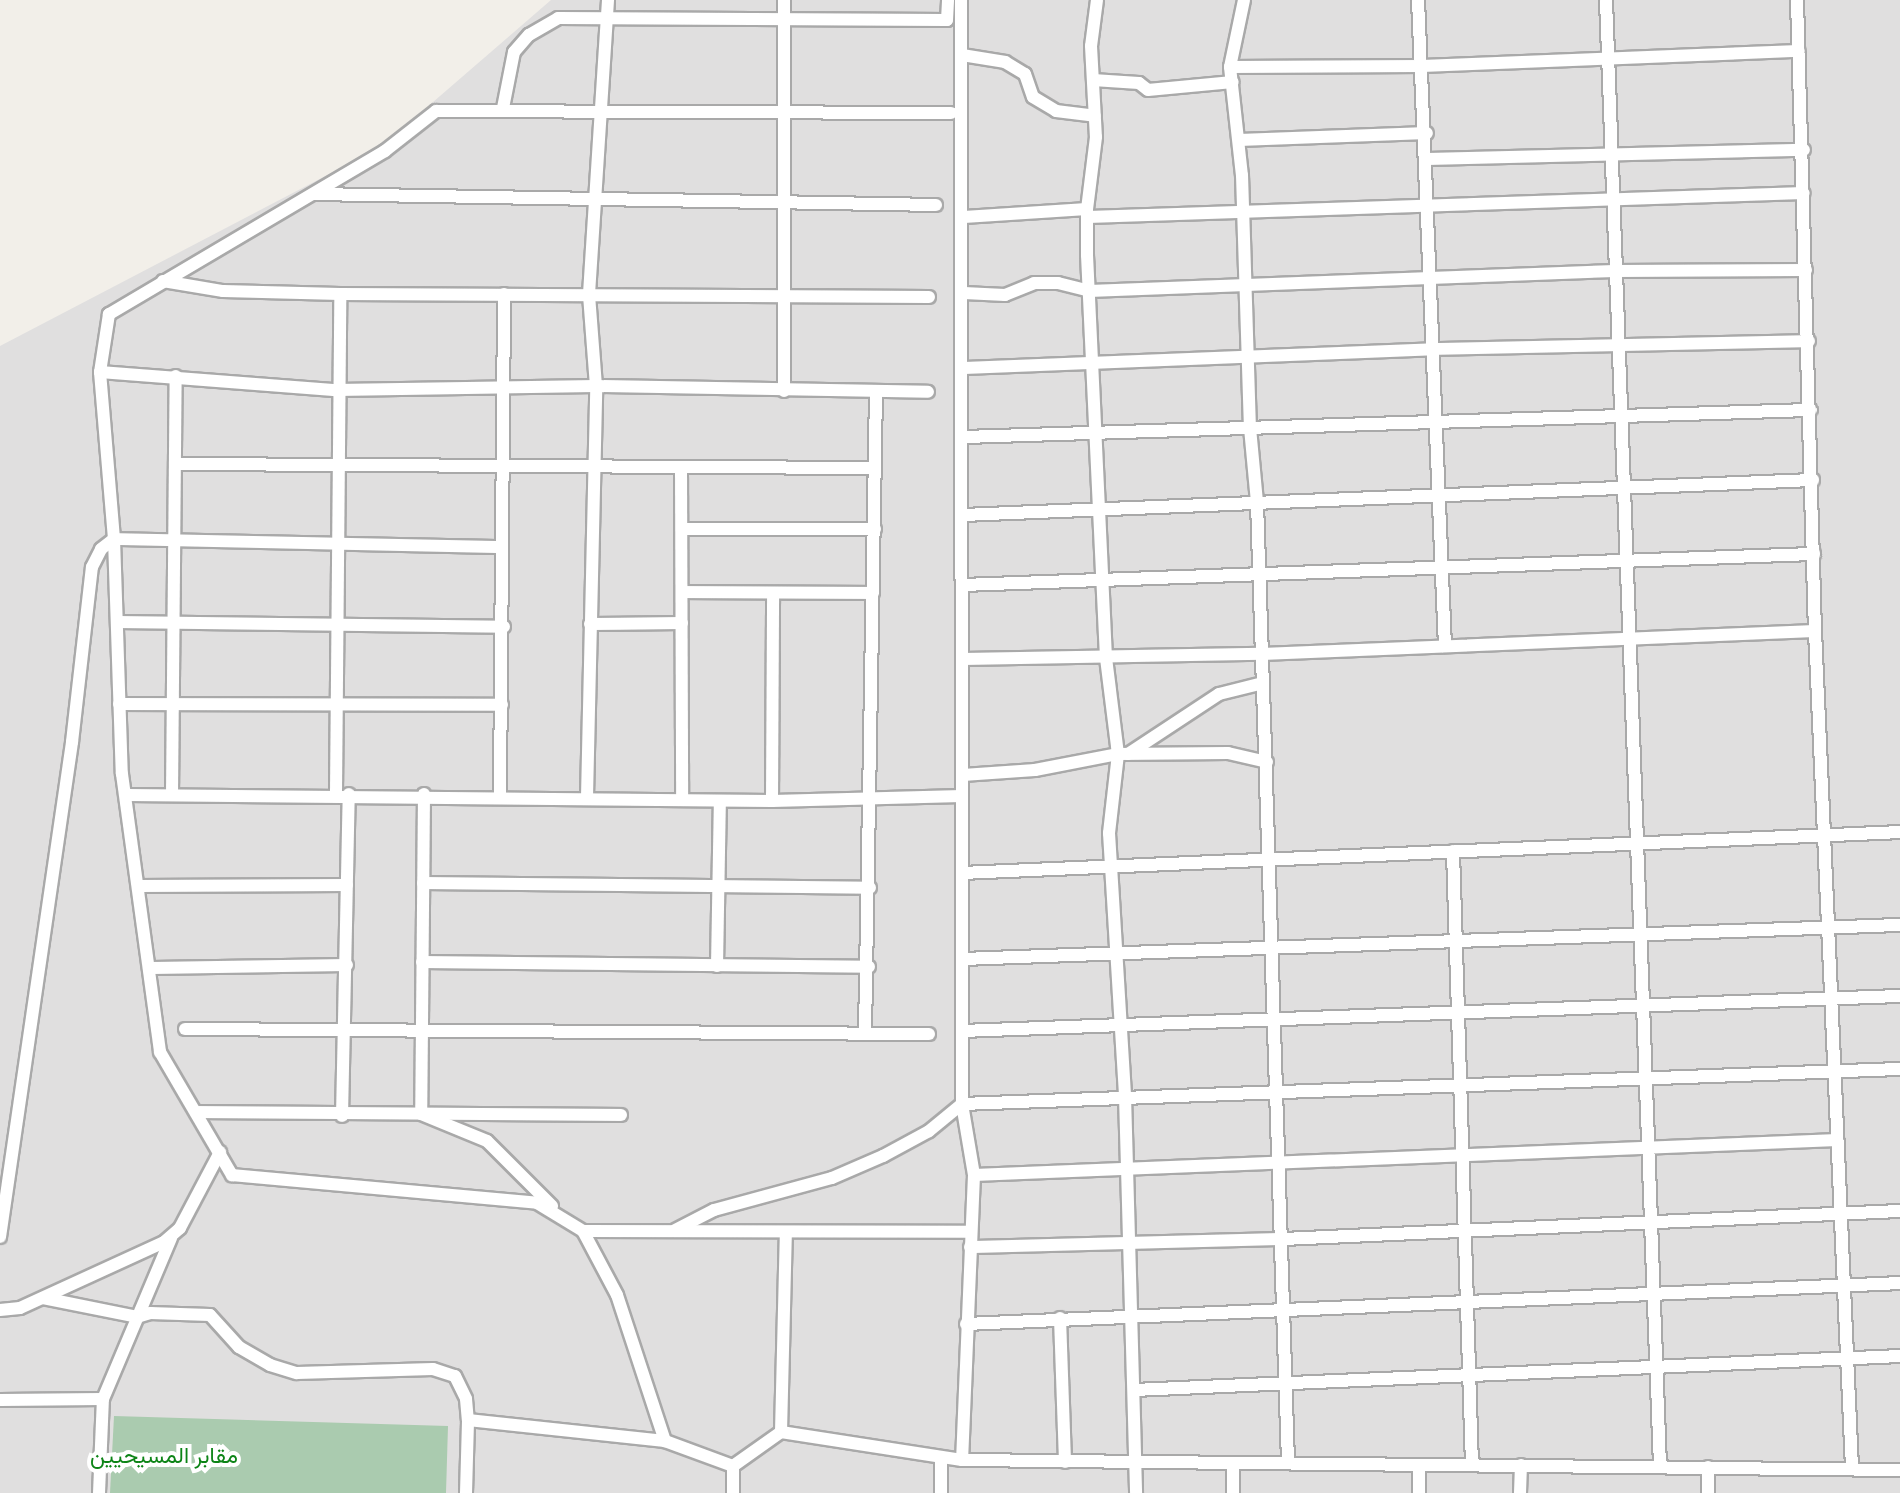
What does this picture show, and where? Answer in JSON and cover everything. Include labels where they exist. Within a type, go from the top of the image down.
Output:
[{"type":"street","points":[[587,797],[596,386],[589,294],[608,0]]},
{"type":"street","points":[[784,0],[784,391]]},
{"type":"street","points":[[503,108],[509,67],[522,41],[558,18],[947,20],[948,0]]},
{"type":"street","points":[[961,0],[964,217],[962,1104],[974,1175],[962,1460]]},
{"type":"street","points":[[1097,0],[1093,80],[1095,116],[1087,213],[1089,291],[1096,364],[1106,658],[1123,754],[1110,803],[1125,1096],[1136,1493]]},
{"type":"street","points":[[1244,0],[1230,67],[1239,140],[1250,428],[1257,502],[1267,762],[1270,949],[1286,1306],[1288,1463]]},
{"type":"street","points":[[1418,0],[1427,133],[1445,646]]},
{"type":"street","points":[[1606,0],[1609,153],[1660,1467]]},
{"type":"street","points":[[1797,0],[1804,150],[1815,631],[1828,835],[1831,999],[1852,1469]]},
{"type":"street","points":[[1230,67],[1422,66],[1608,55],[1799,51]]},
{"type":"street","points":[[962,55],[1005,62],[1025,74],[1033,97],[1056,111],[1095,116]]},
{"type":"street","points":[[1093,80],[1139,83],[1148,90],[1233,82]]},
{"type":"street","points":[[561,1213],[537,1203],[400,1186],[353,1187],[232,1175],[199,1112],[173,1083],[160,1052],[152,968],[127,795],[119,704],[114,539],[100,372],[106,318],[163,281],[385,151],[436,111],[503,108],[951,113]]},
{"type":"street","points":[[1239,140],[1427,133]]},
{"type":"street","points":[[1427,159],[1804,150]]},
{"type":"street","points":[[964,217],[1611,202],[1804,193]]},
{"type":"street","points":[[310,194],[596,202],[936,205]]},
{"type":"street","points":[[964,293],[1005,295],[1046,283],[1089,291],[1615,271],[1806,270]]},
{"type":"street","points":[[163,281],[223,291],[340,294],[929,297]]},
{"type":"street","points":[[340,294],[336,390],[336,622],[337,704],[347,885],[342,1116]]},
{"type":"street","points":[[500,795],[504,627],[504,294]]},
{"type":"street","points":[[964,368],[1617,343],[1809,341]]},
{"type":"street","points":[[100,372],[336,390],[596,386],[928,392]]},
{"type":"street","points":[[172,795],[176,376]]},
{"type":"street","points":[[865,1034],[869,967],[876,391]]},
{"type":"street","points":[[964,437],[1435,425],[1811,410]]},
{"type":"street","points":[[177,464],[875,468]]},
{"type":"street","points":[[681,468],[682,800]]},
{"type":"street","points":[[963,515],[1813,480]]},
{"type":"street","points":[[682,529],[875,529]]},
{"type":"street","points":[[114,539],[502,547]]},
{"type":"street","points":[[0,1237],[72,742],[92,567],[114,539]]},
{"type":"street","points":[[963,585],[1814,554]]},
{"type":"street","points":[[682,592],[873,593]]},
{"type":"street","points":[[772,801],[773,594]]},
{"type":"street","points":[[117,622],[336,622],[504,627]]},
{"type":"street","points":[[590,624],[682,623]]},
{"type":"street","points":[[963,659],[1262,654],[1815,631]]},
{"type":"street","points":[[1123,754],[1219,694],[1263,683]]},
{"type":"street","points":[[119,704],[172,701],[502,705]]},
{"type":"street","points":[[963,775],[1035,770],[1123,754],[1228,753],[1267,762]]},
{"type":"street","points":[[127,795],[424,794],[720,801],[962,796]]},
{"type":"street","points":[[421,1114],[424,794]]},
{"type":"street","points":[[717,966],[720,801]]},
{"type":"street","points":[[962,873],[1638,841],[1900,832]]},
{"type":"street","points":[[1453,851],[1468,1228],[1472,1465]]},
{"type":"street","points":[[423,883],[870,888]]},
{"type":"street","points":[[139,886],[347,885]]},
{"type":"street","points":[[962,959],[1456,944],[1900,925]]},
{"type":"street","points":[[422,962],[869,967]]},
{"type":"street","points":[[152,968],[347,965]]},
{"type":"street","points":[[962,1031],[1458,1015],[1900,996]]},
{"type":"street","points":[[185,1029],[929,1034]]},
{"type":"street","points":[[672,1231],[714,1210],[832,1178],[929,1131],[962,1104],[1276,1090],[1460,1087],[1646,1076],[1900,1069]]},
{"type":"street","points":[[199,1112],[342,1116],[621,1115]]},
{"type":"street","points":[[421,1114],[487,1141],[583,1231],[617,1295],[665,1441]]},
{"type":"street","points":[[974,1175],[1837,1140]]},
{"type":"street","points":[[99,1493],[103,1399],[172,1235],[202,1192],[220,1152]]},
{"type":"street","points":[[970,1247],[1127,1239],[1283,1239],[1468,1228],[1900,1211]]},
{"type":"street","points":[[583,1231],[970,1232]]},
{"type":"street","points":[[781,1432],[786,1232]]},
{"type":"street","points":[[0,1310],[43,1298],[172,1235]]},
{"type":"street","points":[[966,1324],[1286,1306],[1900,1283]]},
{"type":"street","points":[[43,1298],[137,1317],[150,1313],[210,1315],[239,1347],[270,1365],[297,1373],[433,1369],[455,1376],[466,1399],[468,1420],[466,1493]]},
{"type":"street","points":[[1060,1318],[1065,1462]]},
{"type":"street","points":[[1134,1390],[1472,1372],[1900,1356]]},
{"type":"street","points":[[0,1400],[103,1399]]},
{"type":"street","points":[[468,1420],[665,1441],[733,1466]]},
{"type":"street","points":[[733,1466],[781,1432],[962,1460],[1900,1470]]},
{"type":"street","points":[[941,1459],[941,1493]]},
{"type":"street","points":[[1233,1463],[1233,1493]]},
{"type":"street","points":[[1520,1493],[1521,1465]]},
{"type":"street","points":[[733,1466],[733,1493]]},
{"type":"street","points":[[1419,1466],[1419,1493]]},
{"type":"street","points":[[1708,1467],[1708,1493]]},
{"type":"shaded area","points":[[551,0],[1900,0],[1900,1493],[0,1493],[0,346],[381,147]]},
{"type":"green space","name":"مقابر المسيحيين","points":[[114,1416],[448,1426],[446,1493],[110,1493]]}]
